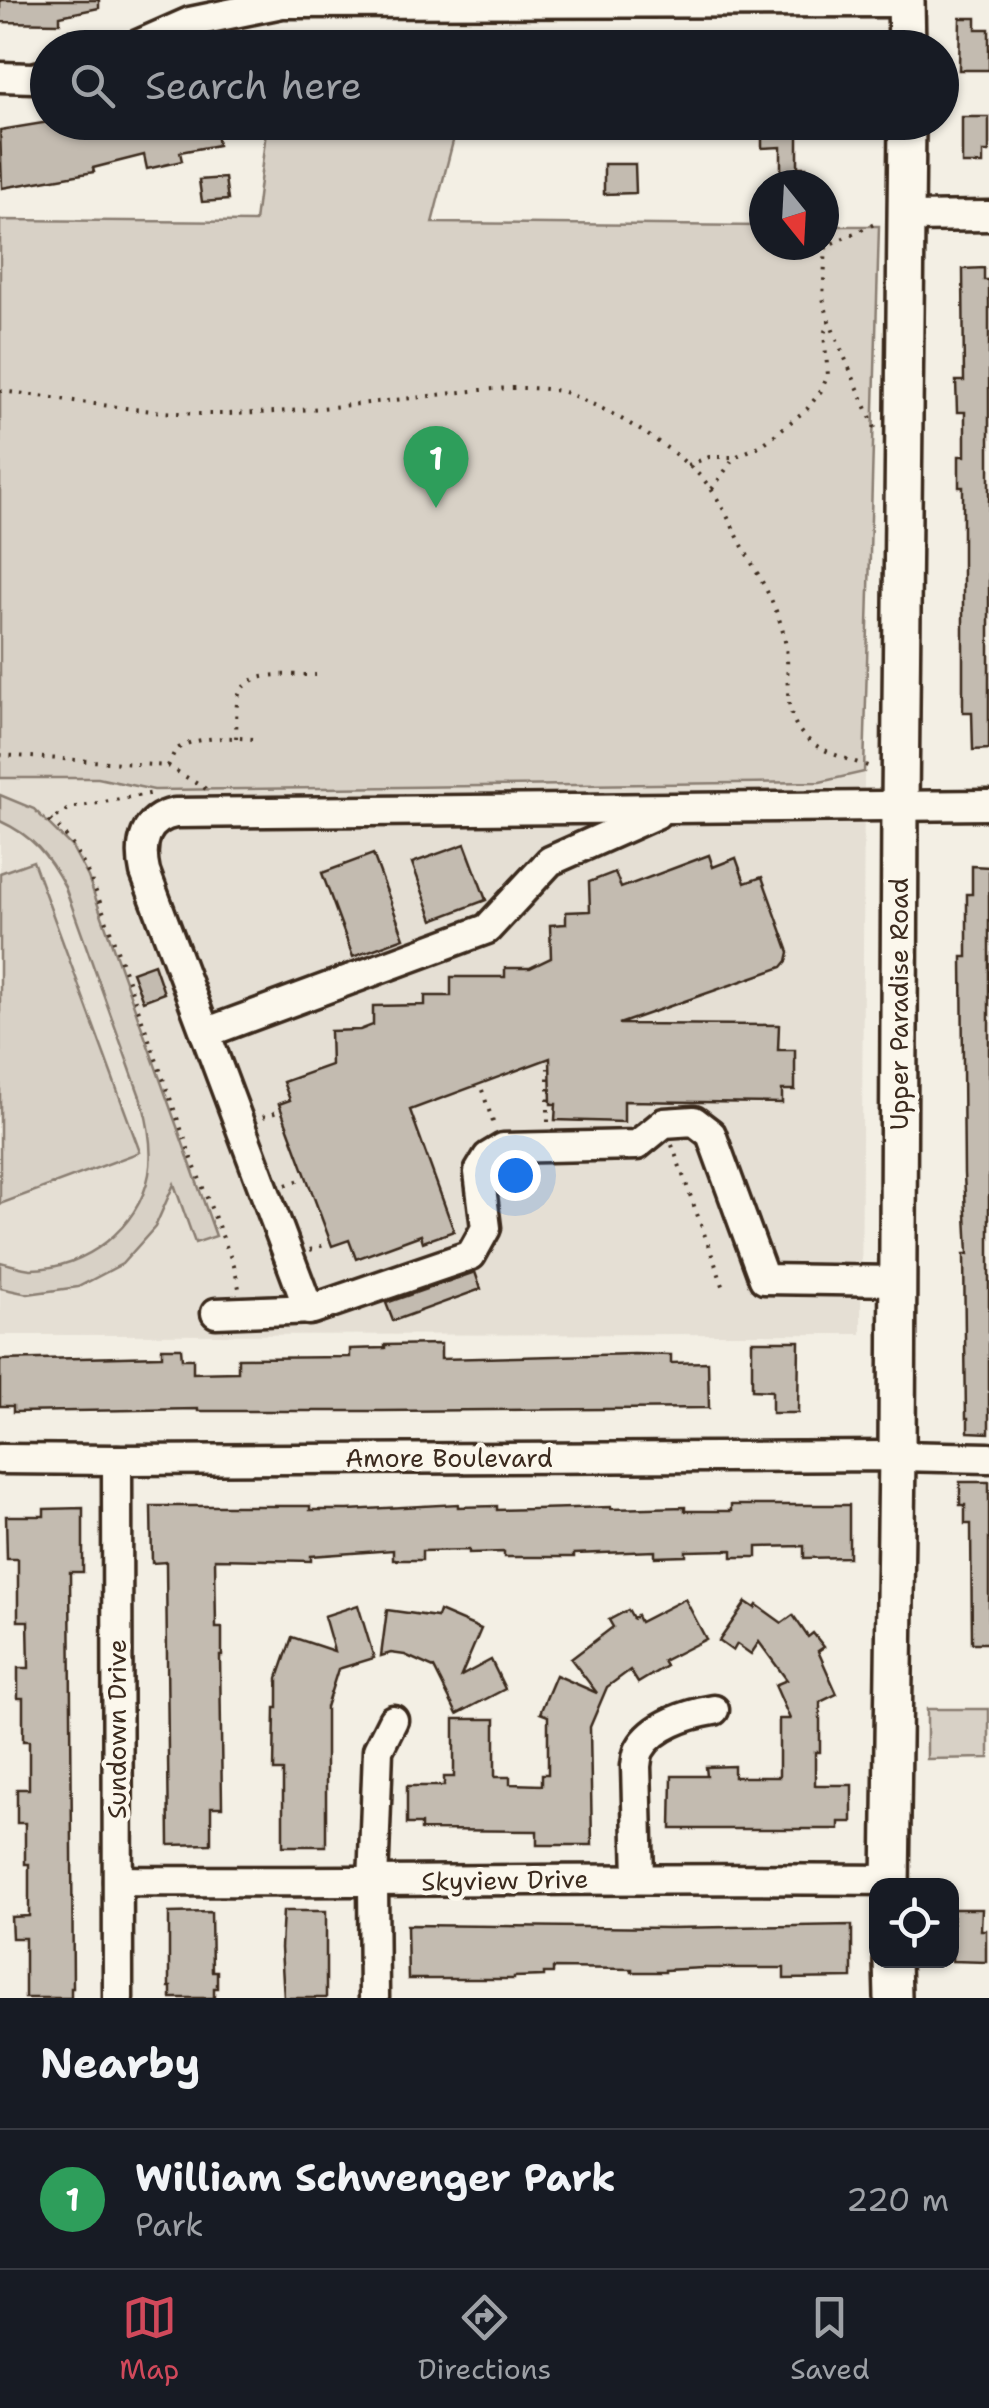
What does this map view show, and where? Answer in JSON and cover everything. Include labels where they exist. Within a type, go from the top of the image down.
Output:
[{"type":"main road","points":[[906,1],[907,30]]},
{"type":"main road","name":"Upper Paradise Road","points":[[891,1878],[907,140]]},
{"type":"main road","points":[[892,1968],[893,1998]]},
{"type":"street","points":[[172,30],[190,22],[282,1],[906,1]]},
{"type":"street","points":[[0,76],[30,78]]},
{"type":"street","points":[[908,217],[989,216]]},
{"type":"street","points":[[309,1310],[142,862],[144,838],[152,824],[167,815],[188,813],[666,809],[900,788],[989,806]]},
{"type":"street","points":[[205,1034],[487,929],[550,861],[666,809]]},
{"type":"street","points":[[228,1313],[309,1310],[471,1255],[486,1228],[480,1172],[488,1157],[503,1148],[637,1145],[664,1123],[694,1121],[711,1134],[764,1280],[898,1281]]},
{"type":"street","name":"Amore Boulevard","points":[[0,1459],[989,1458]]},
{"type":"street","name":"Sundown Drive","points":[[116,1460],[118,1998]]},
{"type":"street","points":[[639,1878],[636,1766],[640,1748],[659,1730],[686,1715],[714,1710]]},
{"type":"street","points":[[374,1998],[378,1750],[393,1720]]},
{"type":"street","name":"Skyview Drive","points":[[118,1881],[373,1883],[639,1878],[869,1883]]},
{"type":"path","points":[[878,434],[829,321],[823,298],[826,246],[883,219],[908,217]]},
{"type":"path","points":[[688,464],[709,457],[735,458],[762,446],[807,409],[821,392],[828,374],[824,334],[829,321]]},
{"type":"path","points":[[0,391],[131,410],[218,414],[526,389],[564,392],[607,412],[664,447],[688,464],[712,489],[780,620],[787,650],[788,698],[795,724],[815,744],[878,770],[900,788]]},
{"type":"path","points":[[712,489],[735,458]]},
{"type":"path","points":[[236,738],[238,696],[247,683],[263,677],[316,675]]},
{"type":"path","points":[[168,766],[175,751],[192,742],[252,740]]},
{"type":"path","points":[[0,755],[168,766],[217,795],[231,813]]},
{"type":"path","points":[[188,813],[178,797],[163,792],[70,808],[49,822],[81,856],[97,894],[234,1266],[240,1291],[228,1313]]},
{"type":"path","points":[[548,1068],[548,1147]]},
{"type":"path","points":[[482,1090],[503,1148]]},
{"type":"path","points":[[664,1123],[725,1291]]},
{"type":"shaded area","points":[[265,140],[453,140],[432,223],[749,226],[749,260],[839,260],[839,226],[879,226],[864,772],[820,782],[154,790],[98,778],[0,778],[0,220],[255,222]]},
{"type":"shaded area","points":[[864,772],[861,1334],[0,1335],[0,778],[98,778],[154,790],[820,782]]},
{"type":"shaded area","points":[[0,795],[34,809],[72,847],[88,877],[216,1236],[195,1243],[174,1184],[155,1227],[122,1264],[78,1287],[28,1294],[0,1288],[0,1262],[31,1269],[51,1267],[71,1262],[107,1242],[134,1212],[143,1194],[149,1174],[149,1130],[65,887],[38,848],[0,821]]},
{"type":"shaded area","points":[[33,861],[140,1152],[0,1204],[0,873]]},
{"type":"shaded area","points":[[927,1709],[989,1709],[989,1758],[927,1759]]},
{"type":"building","points":[[0,0],[99,0],[99,8],[60,16],[60,23],[0,22]]},
{"type":"building","points":[[960,18],[976,18],[976,29],[989,29],[989,70],[959,70]]},
{"type":"building","points":[[962,117],[989,117],[989,152],[983,152],[983,164],[962,164]]},
{"type":"building","points":[[30,125],[30,140],[217,140],[218,145],[180,152],[182,161],[147,169],[144,155],[93,168],[94,172],[2,188],[0,130]]},
{"type":"building","points":[[762,140],[798,140],[798,167],[806,170],[781,170],[781,147],[762,148]]},
{"type":"building","points":[[604,164],[635,164],[636,193],[604,194]]},
{"type":"building","points":[[225,178],[228,200],[202,202],[199,180]]},
{"type":"building","points":[[984,268],[984,280],[989,280],[989,749],[973,750],[972,712],[963,712],[963,487],[959,487],[959,456],[965,456],[965,412],[957,412],[956,381],[964,381],[963,269]]},
{"type":"building","points":[[465,844],[486,900],[433,920],[412,863]]},
{"type":"building","points":[[373,854],[404,938],[353,957],[322,873]]},
{"type":"building","points":[[709,855],[713,867],[736,858],[745,883],[762,877],[789,952],[787,961],[782,967],[619,1024],[779,1025],[778,1050],[795,1050],[795,1090],[782,1090],[782,1103],[624,1101],[624,1122],[555,1120],[550,1058],[410,1110],[454,1231],[423,1242],[421,1235],[356,1259],[349,1240],[332,1246],[279,1104],[290,1100],[283,1082],[331,1065],[330,1031],[360,1030],[373,1025],[373,1006],[425,1005],[425,996],[451,996],[451,977],[505,977],[505,968],[530,968],[551,958],[550,925],[566,924],[566,912],[590,911],[589,882],[615,872],[621,888]]},
{"type":"building","points":[[972,866],[989,867],[989,1433],[968,1432],[966,1418],[964,1254],[968,1254],[962,957],[967,957],[967,894],[972,894]]},
{"type":"building","points":[[154,964],[164,993],[143,1001],[132,972]]},
{"type":"building","points":[[475,1272],[481,1289],[393,1321],[386,1303]]},
{"type":"building","points":[[752,1341],[799,1341],[798,1413],[772,1413],[772,1391],[752,1390]]},
{"type":"building","points":[[441,1344],[441,1359],[634,1354],[671,1355],[671,1363],[708,1362],[709,1408],[13,1412],[13,1406],[0,1406],[0,1360],[162,1356],[162,1348],[181,1348],[182,1359],[193,1359],[193,1373],[238,1372],[238,1358],[350,1357],[350,1349]]},
{"type":"building","points":[[960,1482],[989,1482],[989,1643],[972,1643],[971,1524],[965,1524],[965,1505],[960,1505]]},
{"type":"building","points":[[458,1504],[497,1506],[497,1510],[685,1507],[685,1511],[731,1511],[731,1505],[849,1505],[849,1557],[804,1558],[804,1546],[757,1547],[757,1557],[732,1557],[732,1550],[686,1551],[686,1556],[655,1557],[655,1551],[504,1557],[504,1552],[469,1550],[422,1551],[422,1560],[393,1560],[393,1550],[311,1556],[311,1561],[215,1559],[216,1628],[222,1628],[222,1807],[211,1807],[211,1844],[169,1845],[166,1562],[152,1563],[151,1506],[310,1506],[310,1510],[348,1510]]},
{"type":"building","points":[[83,1508],[83,1572],[70,1572],[73,1988],[71,1998],[25,1998],[25,1938],[12,1938],[11,1917],[29,1916],[25,1823],[17,1823],[17,1789],[29,1789],[29,1741],[23,1741],[23,1698],[18,1698],[18,1668],[29,1668],[28,1621],[18,1621],[18,1559],[7,1559],[6,1516],[44,1516],[44,1509]]},
{"type":"building","points":[[685,1599],[706,1639],[663,1661],[666,1666],[638,1683],[630,1670],[607,1687],[590,1727],[592,1845],[537,1845],[537,1831],[421,1830],[421,1824],[407,1824],[407,1786],[444,1786],[444,1777],[454,1777],[454,1719],[495,1719],[495,1777],[510,1777],[510,1784],[542,1785],[542,1774],[548,1774],[548,1716],[540,1713],[556,1675],[597,1693],[571,1659],[613,1627],[609,1620],[628,1610],[640,1622]]},
{"type":"building","points":[[746,1602],[782,1623],[793,1615],[808,1637],[813,1633],[824,1647],[818,1651],[837,1694],[820,1702],[820,1752],[815,1752],[815,1785],[852,1785],[852,1822],[839,1822],[839,1829],[671,1829],[672,1776],[707,1776],[706,1767],[734,1766],[734,1777],[779,1777],[779,1719],[790,1719],[775,1685],[787,1680],[759,1642],[751,1654],[737,1644],[733,1651],[719,1641]]},
{"type":"building","points":[[358,1605],[374,1658],[338,1669],[326,1707],[326,1846],[283,1846],[283,1771],[274,1771],[278,1678],[292,1637],[334,1651],[324,1616]]},
{"type":"building","points":[[387,1610],[437,1617],[439,1611],[481,1629],[461,1676],[491,1660],[505,1689],[457,1714],[434,1668],[405,1655],[381,1656]]},
{"type":"building","points":[[959,1909],[982,1909],[986,1962],[959,1961]]},
{"type":"building","points":[[283,1911],[326,1911],[326,1998],[284,1998]]},
{"type":"building","points":[[211,1912],[212,1971],[217,1971],[214,1998],[171,1998],[169,1913]]},
{"type":"building","points":[[407,1925],[852,1925],[852,1978],[784,1979],[784,1968],[632,1972],[553,1968],[553,1973],[544,1976],[514,1979],[408,1979]]},
{"type":"place","name":"William Schwenger Park","points":[[436,508]]}]
